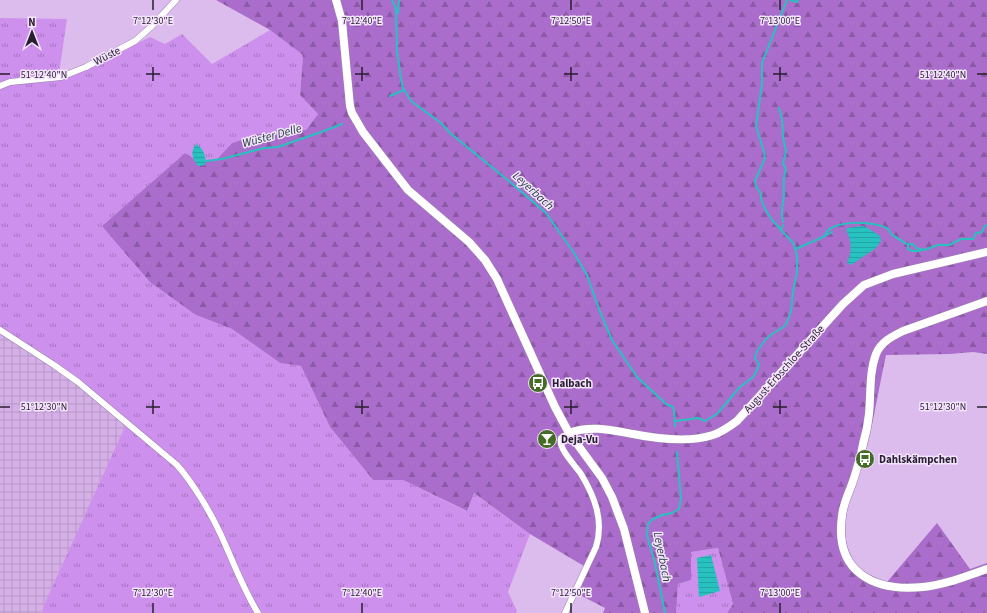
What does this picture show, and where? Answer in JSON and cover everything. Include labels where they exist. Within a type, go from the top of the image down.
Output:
[{"type":"main road","points":[[336,0],[342,21],[350,106],[355,120],[408,190],[469,242],[485,260],[497,279],[544,384],[570,433],[602,478],[612,497],[619,513],[645,613]]},
{"type":"main road","name":"August-Erbschloe-Straße","points":[[570,433],[587,428],[597,428],[649,438],[673,439],[699,438],[725,430],[736,421],[843,304],[864,285],[893,274],[987,252]]},
{"type":"main road","points":[[987,301],[903,331],[892,336],[882,344],[872,366],[869,414],[864,443],[842,515],[841,530],[843,547],[849,562],[855,571],[875,583],[885,586],[903,588],[924,587],[959,579],[987,569]]},
{"type":"street","name":"Wüste","points":[[0,86],[10,82],[61,77],[86,67],[135,41],[152,26],[176,0]]},
{"type":"street","points":[[0,330],[78,382],[177,465],[185,474],[220,534],[258,613]]},
{"type":"street","points":[[565,613],[586,570],[598,540],[599,520],[595,504],[581,474],[562,448],[560,440],[563,436],[570,433]]},
{"type":"shaded area","points":[[196,144],[204,153],[205,165],[198,166],[193,158],[192,152]]},
{"type":"shaded area","points":[[862,226],[880,236],[881,241],[876,248],[851,265],[847,263],[851,247],[847,228]]},
{"type":"shaded area","points":[[0,327],[58,365],[127,422],[43,607],[42,613],[0,613]]},
{"type":"shaded area","points":[[711,555],[720,591],[699,597],[697,558]]},
{"type":"green space","points":[[216,0],[987,0],[987,354],[973,352],[950,354],[886,355],[872,427],[863,463],[847,508],[845,532],[847,545],[857,565],[867,573],[887,582],[937,523],[970,569],[987,563],[987,613],[727,613],[733,604],[718,548],[691,552],[691,580],[678,584],[676,613],[603,613],[605,608],[578,594],[589,569],[530,534],[474,493],[467,511],[403,480],[373,480],[330,427],[301,366],[280,363],[232,329],[196,315],[150,282],[102,226],[185,153],[199,162],[216,160],[232,143],[263,133],[306,130],[318,114],[300,95],[303,55],[270,30]]},
{"type":"green space","points":[[0,18],[67,19],[58,80],[70,77],[150,37],[165,44],[182,34],[212,64],[270,30],[303,55],[300,95],[318,114],[306,130],[263,133],[232,143],[216,160],[199,162],[185,153],[102,226],[196,315],[232,329],[280,363],[301,366],[330,427],[373,480],[403,480],[466,511],[474,493],[530,534],[508,592],[517,611],[516,613],[42,613],[43,607],[127,422],[58,365],[0,327]]},
{"type":"green space","points":[[718,548],[733,604],[727,613],[676,613],[678,584],[691,580],[691,552]]},
{"type":"waterway","name":"Leyerbach","points":[[392,0],[396,9],[397,52],[401,79],[403,88],[411,101],[441,123],[450,133],[546,213],[574,253],[587,275],[612,340],[637,377],[666,404],[673,407],[675,426]]},
{"type":"waterway","name":"Leyerbach","points":[[398,13],[399,0]]},
{"type":"waterway","points":[[676,421],[698,418],[705,421],[717,414],[740,387],[753,377],[759,364],[755,358],[757,351],[766,339],[785,326],[791,311],[797,272],[797,256],[794,244],[772,220],[765,209],[761,199],[761,194],[755,181],[765,158],[756,126],[762,84],[762,63],[787,0]]},
{"type":"waterway","points":[[790,0],[797,2],[798,0]]},
{"type":"waterway","name":"Wüster Delle","points":[[390,96],[404,90]]},
{"type":"waterway","points":[[779,108],[782,119],[786,152],[783,163],[786,170],[782,212],[783,222]]},
{"type":"waterway","name":"Wüster Delle","points":[[206,161],[222,159],[264,148],[278,147],[342,124]]},
{"type":"waterway","points":[[796,249],[825,236],[828,230],[834,226],[843,224],[875,224],[889,230],[892,235],[905,243],[913,244],[916,248],[924,250],[938,245],[949,245],[961,239],[973,239],[976,233],[982,232],[984,227],[987,225]]},
{"type":"waterway","points":[[781,230],[783,225]]},
{"type":"waterway","points":[[825,236],[832,232]]},
{"type":"waterway","points":[[908,245],[908,249],[912,251],[921,250]]},
{"type":"waterway","name":"Leyerbach","points":[[665,613],[655,563],[647,535],[648,524],[653,519],[672,513],[679,509],[681,499],[677,452]]},
{"type":"place","name":"Halbach","points":[[538,383]]},
{"type":"place","name":"Deja-Vu","points":[[547,439]]},
{"type":"place","name":"Dahlskämpchen","points":[[865,459]]}]
